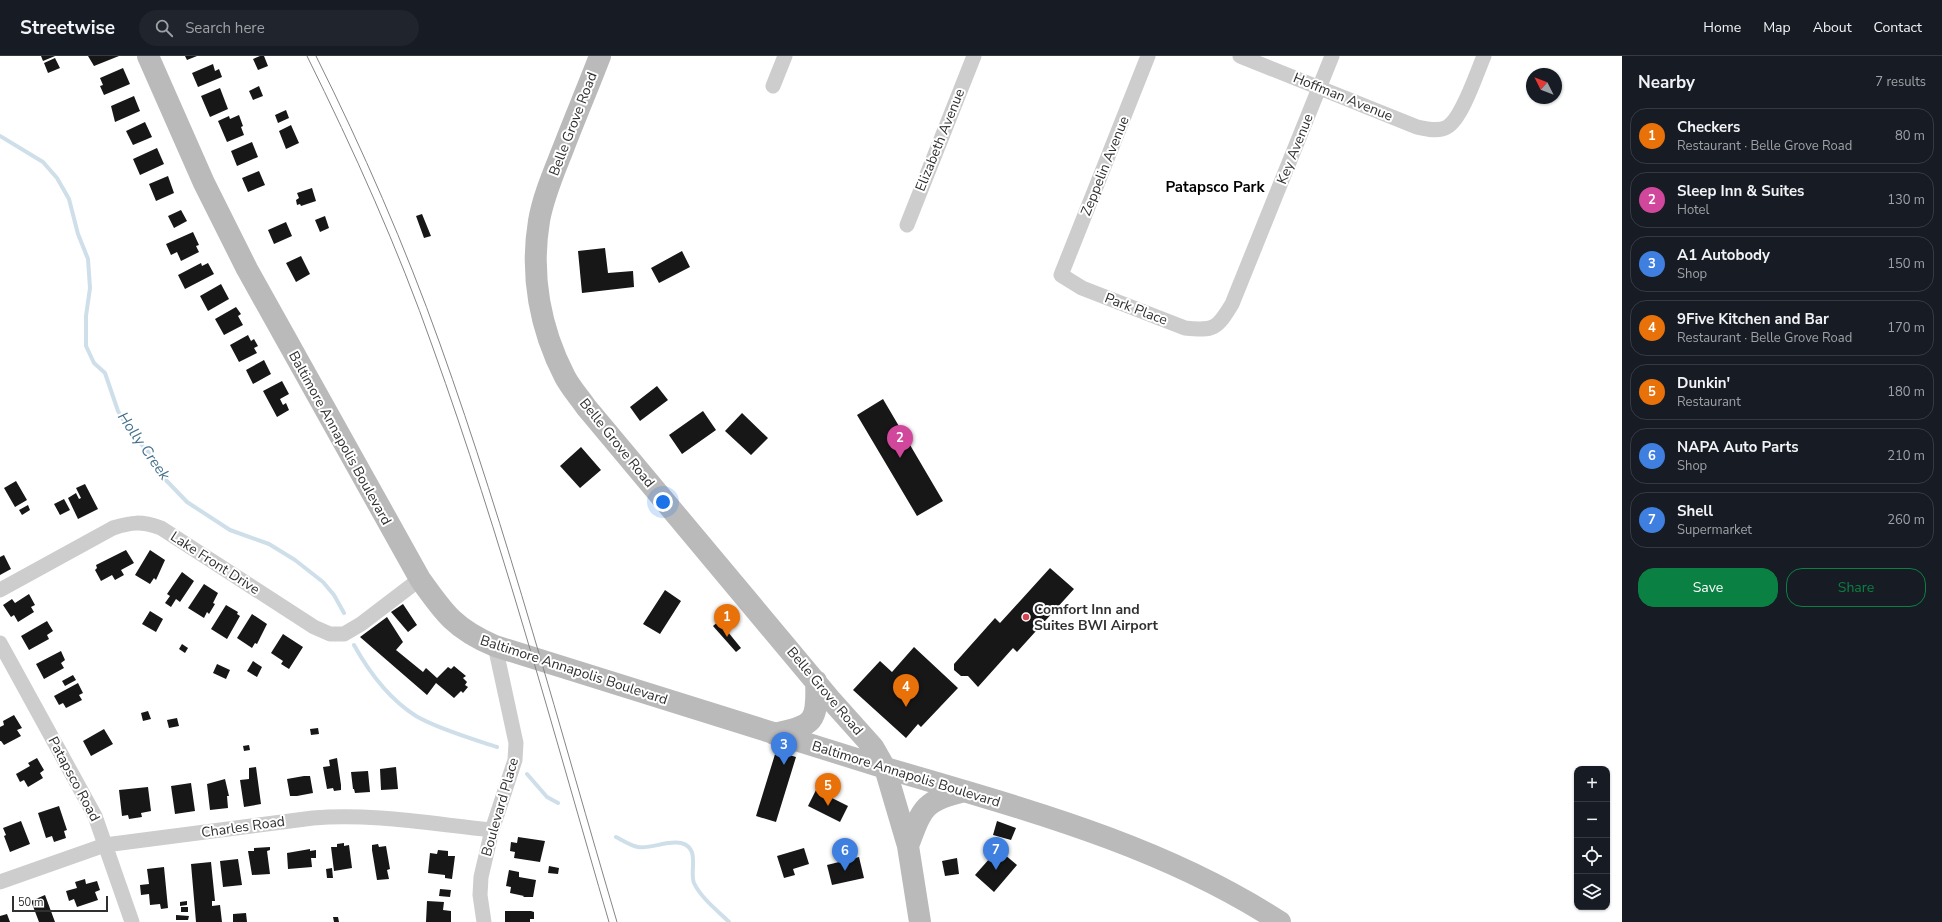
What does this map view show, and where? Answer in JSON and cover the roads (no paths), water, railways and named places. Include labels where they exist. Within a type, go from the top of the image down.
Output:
[{"type":"main road","name":"Baltimore Annapolis Boulevard","points":[[148,56],[204,183],[247,269],[420,579],[436,602],[455,624],[476,638],[495,646],[773,734],[885,768],[966,790],[1056,819],[1162,858],[1219,887],[1280,922]]},
{"type":"main road","name":"Belle Grove Road","points":[[600,56],[552,178],[539,220],[535,255],[537,292],[542,318],[552,350],[566,378],[586,407],[873,747],[885,768],[908,846],[920,922]]},
{"type":"main road","points":[[773,734],[798,729],[808,724],[814,716],[817,706],[816,681]]},
{"type":"main road","points":[[908,846],[922,812],[931,802],[943,796],[966,790]]},
{"type":"street","points":[[773,86],[785,56]]},
{"type":"street","name":"Elizabeth Avenue","points":[[907,225],[974,56]]},
{"type":"street","name":"Zeppelin Avenue","points":[[1061,275],[1148,56]]},
{"type":"street","name":"Hoffman Avenue","points":[[1240,56],[1417,127],[1432,130],[1447,128],[1455,120],[1463,108],[1484,56]]},
{"type":"street","name":"Key Avenue","points":[[1215,327],[1232,304],[1332,56]]},
{"type":"street","name":"Park Place","points":[[1061,275],[1082,288],[1185,328],[1202,330],[1215,327]]},
{"type":"street","name":"Lake Front Drive","points":[[0,590],[113,528],[130,523],[145,522],[161,528],[314,627],[330,634],[344,634],[361,624],[420,579]]},
{"type":"street","name":"Patapsco Road","points":[[0,643],[95,816],[132,922]]},
{"type":"street","name":"Boulevard Place","points":[[484,922],[480,895],[481,877],[492,830],[515,760],[516,743],[495,646]]},
{"type":"street","name":"Charles Road","points":[[0,882],[105,845],[340,816],[371,817],[492,830]]},
{"type":"waterway","name":"Holly Creek","points":[[0,136],[43,162],[57,178],[69,199],[78,234],[88,259],[90,288],[86,316],[86,346],[94,363],[105,373],[118,411],[131,433],[150,454],[163,477],[187,502],[230,530],[269,544],[295,560],[323,582],[334,595],[344,613]]},
{"type":"waterway","name":"Holly Creek","points":[[354,645],[380,684],[406,709],[425,721],[497,747]]},
{"type":"waterway","name":"Holly Creek","points":[[527,774],[547,797],[558,803]]},
{"type":"waterway","name":"Holly Creek","points":[[616,837],[638,847],[649,847],[676,842],[687,846],[693,855],[693,878],[697,889],[705,899],[729,922]]},
{"type":"tram line","points":[[307,56],[342,128],[390,237],[433,348],[458,419],[526,634],[609,922]]},
{"type":"tram line","points":[[316,56],[350,127],[398,235],[427,307],[465,415],[511,559],[617,922]]},
{"type":"place","name":"Sleep Inn & Suites","points":[[900,458]]},
{"type":"place","name":"Comfort Inn and Suites BWI Airport","points":[[1026,617]]},
{"type":"place","name":"Checkers","points":[[727,637]]},
{"type":"place","name":"9Five Kitchen and Bar","points":[[906,707]]},
{"type":"place","name":"A1 Autobody","points":[[784,765]]},
{"type":"place","name":"Dunkin'","points":[[828,806]]},
{"type":"place","name":"Shell","points":[[996,870]]},
{"type":"place","name":"NAPA Auto Parts","points":[[845,871]]},
{"type":"district","name":"Patapsco Park","points":[[1215,187]]}]
